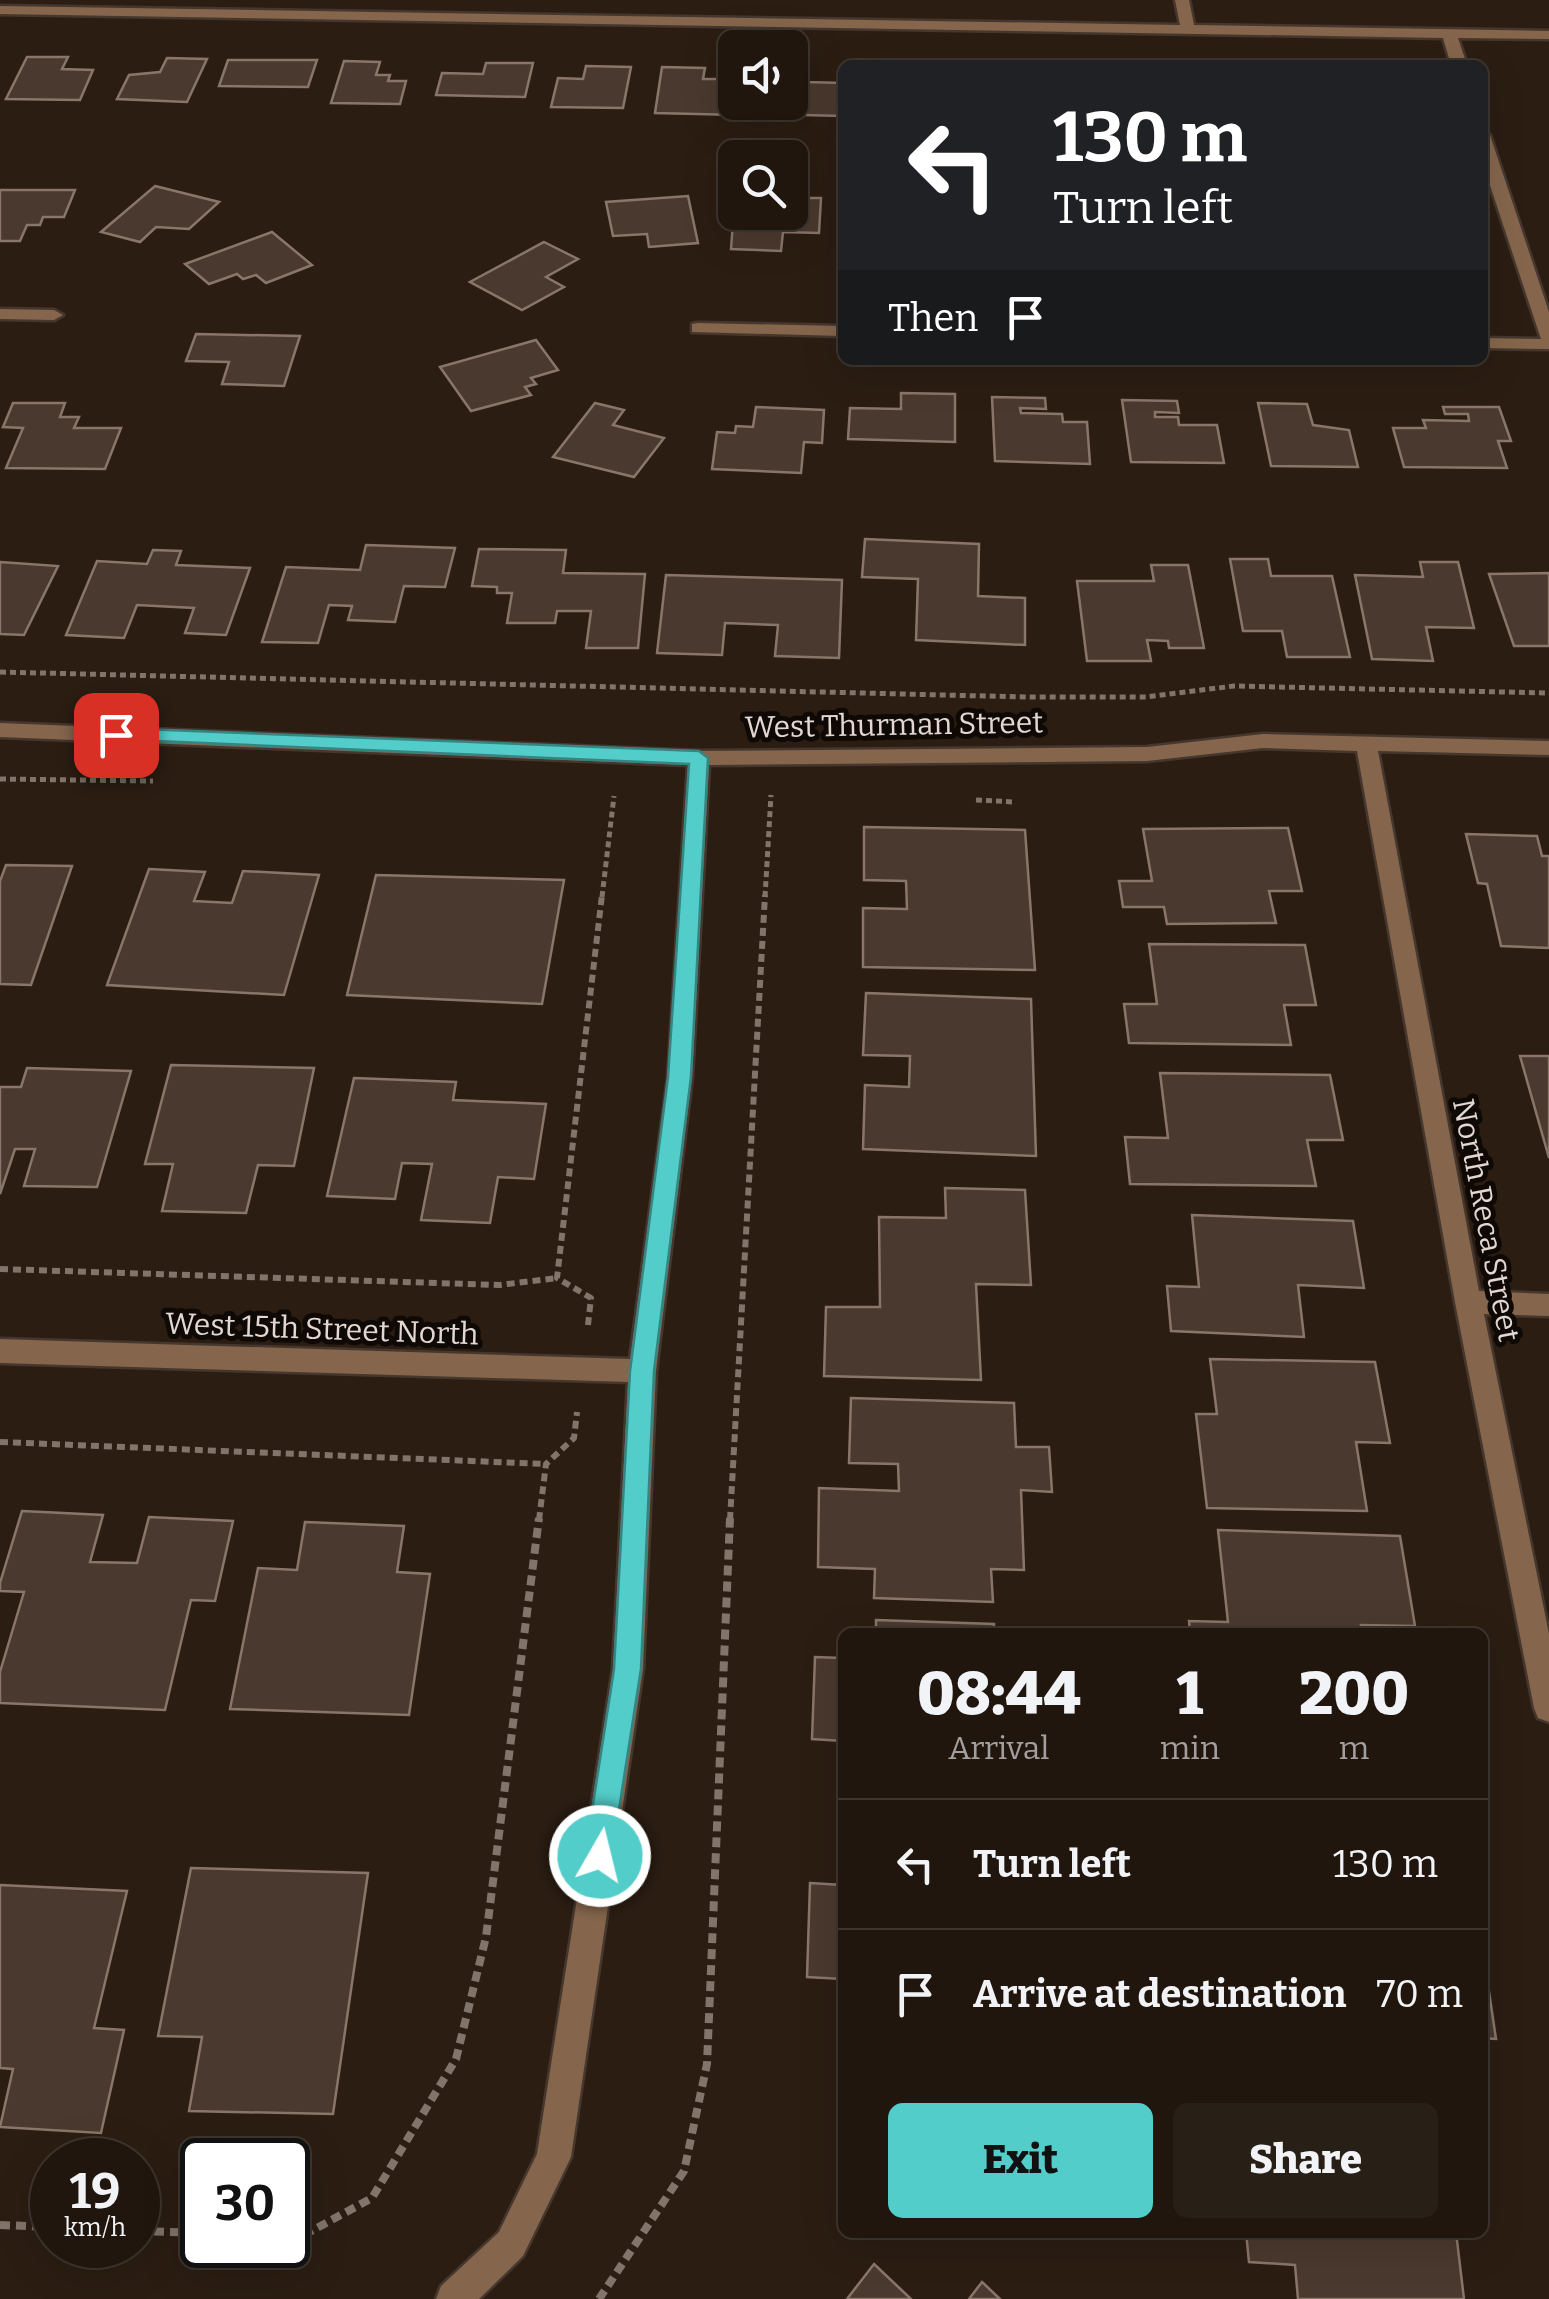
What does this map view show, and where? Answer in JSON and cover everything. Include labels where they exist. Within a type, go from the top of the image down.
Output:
[{"type":"street","points":[[719,22],[721,0]]},
{"type":"street","points":[[1182,0],[1188,29]]},
{"type":"street","points":[[0,10],[256,7],[719,22],[1549,35]]},
{"type":"street","points":[[1449,34],[1458,60]]},
{"type":"street","points":[[1488,154],[1549,342],[1488,343]]},
{"type":"street","points":[[0,314],[54,315]]},
{"type":"street","points":[[698,328],[838,330]]},
{"type":"street","name":"West Thurman Street","points":[[0,730],[699,758],[1147,754],[1263,741],[1549,748]]},
{"type":"street","name":"North Reca Street","points":[[1366,743],[1468,1302],[1549,1708]]},
{"type":"street","points":[[454,2299],[511,2244],[554,2157],[628,1669],[642,1371],[680,1077],[699,758]]},
{"type":"street","points":[[1468,1302],[1549,1305]]},
{"type":"street","name":"West 15th Street North","points":[[0,1351],[642,1371]]},
{"type":"path","points":[[0,672],[1026,697],[1146,697],[1234,686],[1549,693]]},
{"type":"path","points":[[557,1278],[615,790]]},
{"type":"path","points":[[599,2299],[684,2171],[707,2064],[724,1631],[771,794]]},
{"type":"path","points":[[0,1269],[499,1285],[557,1278],[591,1298],[574,1438],[546,1464],[486,1936],[456,2059],[372,2198],[310,2232]]},
{"type":"path","points":[[0,1442],[546,1464]]},
{"type":"path","points":[[0,2225],[30,2226]]},
{"type":"building","points":[[27,57],[68,57],[62,69],[93,70],[80,100],[6,99]]},
{"type":"building","points":[[167,58],[207,59],[187,102],[117,99],[129,75],[160,72]]},
{"type":"building","points":[[228,60],[317,60],[308,87],[219,86]]},
{"type":"building","points":[[344,61],[380,62],[376,75],[390,75],[388,81],[406,81],[400,104],[331,103]]},
{"type":"building","points":[[486,63],[533,63],[525,97],[436,95],[442,73],[483,74]]},
{"type":"building","points":[[586,66],[631,67],[623,108],[551,107],[558,78],[583,79]]},
{"type":"building","points":[[662,67],[705,68],[703,79],[718,79],[718,115],[655,113]]},
{"type":"building","points":[[808,82],[838,83],[838,116],[808,115]]},
{"type":"building","points":[[155,186],[219,202],[189,229],[156,227],[140,242],[101,232]]},
{"type":"building","points":[[0,190],[75,190],[64,217],[43,217],[40,225],[27,225],[20,241],[0,241]]},
{"type":"building","points":[[688,196],[698,243],[649,247],[647,234],[613,236],[606,202]]},
{"type":"building","points":[[808,198],[821,198],[819,233],[783,232],[781,251],[731,249],[732,230],[808,230]]},
{"type":"building","points":[[272,232],[312,265],[266,283],[256,275],[243,279],[237,274],[209,284],[185,264]]},
{"type":"building","points":[[544,242],[578,259],[546,277],[564,287],[522,310],[470,282]]},
{"type":"building","points":[[196,334],[300,336],[284,386],[222,384],[229,362],[186,361]]},
{"type":"building","points":[[536,340],[558,370],[531,378],[536,384],[525,387],[531,395],[471,411],[440,367]]},
{"type":"building","points":[[901,393],[955,394],[955,442],[848,439],[850,408],[901,409]]},
{"type":"building","points":[[992,397],[1045,398],[1046,409],[1020,408],[1021,413],[1062,414],[1063,422],[1087,422],[1090,464],[995,461]]},
{"type":"building","points":[[1122,400],[1177,401],[1179,413],[1155,412],[1155,417],[1178,417],[1179,425],[1217,425],[1224,463],[1131,462]]},
{"type":"building","points":[[13,403],[65,403],[60,417],[79,417],[74,428],[121,428],[105,469],[6,468],[23,428],[3,427]]},
{"type":"building","points":[[595,403],[624,410],[613,425],[664,438],[634,477],[553,457]]},
{"type":"building","points":[[1258,403],[1307,404],[1313,425],[1349,430],[1358,467],[1271,466]]},
{"type":"building","points":[[756,407],[824,410],[822,443],[804,442],[801,473],[712,469],[717,432],[735,433],[736,426],[753,427]]},
{"type":"building","points":[[1443,407],[1499,407],[1511,441],[1498,441],[1507,468],[1404,467],[1393,428],[1426,428],[1423,420],[1469,421],[1468,414],[1445,414]]},
{"type":"building","points":[[865,539],[979,544],[978,596],[1025,598],[1025,645],[916,640],[918,579],[862,577]]},
{"type":"building","points":[[366,545],[455,548],[445,587],[404,586],[395,622],[348,620],[352,606],[329,605],[318,643],[262,642],[286,567],[360,570]]},
{"type":"building","points":[[479,549],[566,550],[563,573],[645,574],[638,648],[586,648],[591,611],[557,611],[555,623],[507,623],[512,593],[497,593],[497,587],[472,586]]},
{"type":"building","points":[[153,550],[181,551],[176,565],[250,568],[226,635],[185,633],[194,608],[137,605],[124,638],[66,635],[97,561],[147,564]]},
{"type":"building","points":[[1230,559],[1268,559],[1271,576],[1332,576],[1350,657],[1287,657],[1282,631],[1243,631]]},
{"type":"building","points":[[0,562],[58,566],[24,635],[0,634]]},
{"type":"building","points":[[1420,562],[1458,562],[1474,628],[1426,627],[1433,661],[1372,659],[1355,575],[1423,577]]},
{"type":"building","points":[[1151,565],[1188,565],[1204,648],[1169,648],[1168,641],[1147,640],[1151,661],[1087,661],[1077,581],[1154,581]]},
{"type":"building","points":[[1549,573],[1549,646],[1514,646],[1489,574]]},
{"type":"building","points":[[666,575],[842,580],[839,658],[775,656],[778,625],[725,623],[722,655],[657,653]]},
{"type":"building","points":[[864,827],[1025,830],[1035,970],[863,967],[863,908],[907,909],[906,881],[864,880]]},
{"type":"building","points":[[1288,828],[1302,891],[1269,891],[1276,923],[1167,924],[1164,907],[1123,907],[1119,881],[1152,881],[1143,829]]},
{"type":"building","points":[[1466,834],[1537,836],[1542,856],[1549,856],[1549,948],[1501,946],[1487,884],[1478,883]]},
{"type":"building","points":[[6,865],[72,866],[31,985],[0,984],[0,881]]},
{"type":"building","points":[[149,869],[205,872],[194,901],[232,903],[243,871],[319,875],[284,995],[107,985]]},
{"type":"building","points":[[376,875],[564,880],[542,1004],[347,995]]},
{"type":"building","points":[[1149,944],[1305,945],[1316,1005],[1284,1005],[1291,1045],[1129,1043],[1124,1004],[1157,1004]]},
{"type":"building","points":[[866,993],[1031,999],[1036,1156],[863,1149],[865,1085],[909,1087],[910,1056],[863,1055]]},
{"type":"building","points":[[1520,1056],[1549,1056],[1549,1158]]},
{"type":"building","points":[[171,1065],[314,1068],[294,1166],[258,1165],[246,1213],[162,1211],[173,1164],[145,1164]]},
{"type":"building","points":[[27,1068],[131,1071],[97,1187],[24,1186],[35,1149],[15,1149],[0,1194],[0,1087],[21,1087]]},
{"type":"building","points":[[1160,1073],[1330,1075],[1343,1140],[1307,1140],[1316,1186],[1130,1184],[1125,1137],[1168,1138]]},
{"type":"building","points":[[354,1078],[456,1082],[453,1100],[546,1104],[534,1179],[498,1177],[490,1223],[421,1220],[432,1164],[402,1163],[395,1199],[327,1196]]},
{"type":"building","points":[[945,1188],[1025,1190],[1031,1285],[976,1284],[981,1380],[824,1376],[826,1307],[880,1307],[879,1217],[946,1218]]},
{"type":"building","points":[[1192,1215],[1353,1221],[1364,1288],[1298,1285],[1304,1337],[1171,1331],[1167,1286],[1199,1287]]},
{"type":"building","points":[[1210,1359],[1375,1362],[1390,1443],[1356,1442],[1367,1511],[1207,1508],[1196,1414],[1217,1414]]},
{"type":"building","points":[[851,1398],[1014,1403],[1016,1447],[1049,1447],[1052,1492],[1021,1490],[1024,1570],[991,1569],[993,1602],[874,1598],[875,1569],[818,1567],[819,1488],[899,1491],[898,1464],[849,1463]]},
{"type":"building","points":[[22,1511],[103,1515],[90,1562],[137,1563],[149,1517],[233,1521],[215,1601],[191,1600],[165,1710],[0,1703],[0,1672],[24,1592],[0,1591],[0,1583]]},
{"type":"building","points":[[305,1522],[404,1526],[397,1572],[430,1574],[409,1715],[230,1709],[258,1568],[297,1570]]},
{"type":"building","points":[[1218,1530],[1400,1536],[1415,1626],[1190,1628],[1189,1621],[1228,1622]]},
{"type":"building","points":[[876,1620],[994,1624],[994,1628],[876,1628]]},
{"type":"building","points":[[815,1657],[838,1658],[838,1741],[812,1739]]},
{"type":"building","points":[[191,1868],[368,1873],[333,2114],[189,2111],[202,2037],[158,2036]]},
{"type":"building","points":[[810,1883],[838,1885],[838,1979],[807,1977]]},
{"type":"building","points":[[0,1885],[127,1891],[94,2028],[124,2030],[101,2133],[0,2127],[13,2069],[0,2068]]},
{"type":"building","points":[[1488,1985],[1496,2039],[1488,2038]]},
{"type":"building","points":[[1247,2238],[1457,2238],[1464,2299],[1298,2299],[1295,2265],[1249,2262]]},
{"type":"building","points":[[874,2264],[911,2299],[847,2299]]},
{"type":"building","points":[[982,2282],[1000,2299],[969,2299]]},
{"type":"route","points":[[116,735],[699,758],[680,1077],[642,1371],[628,1669],[600,1856]]}]
